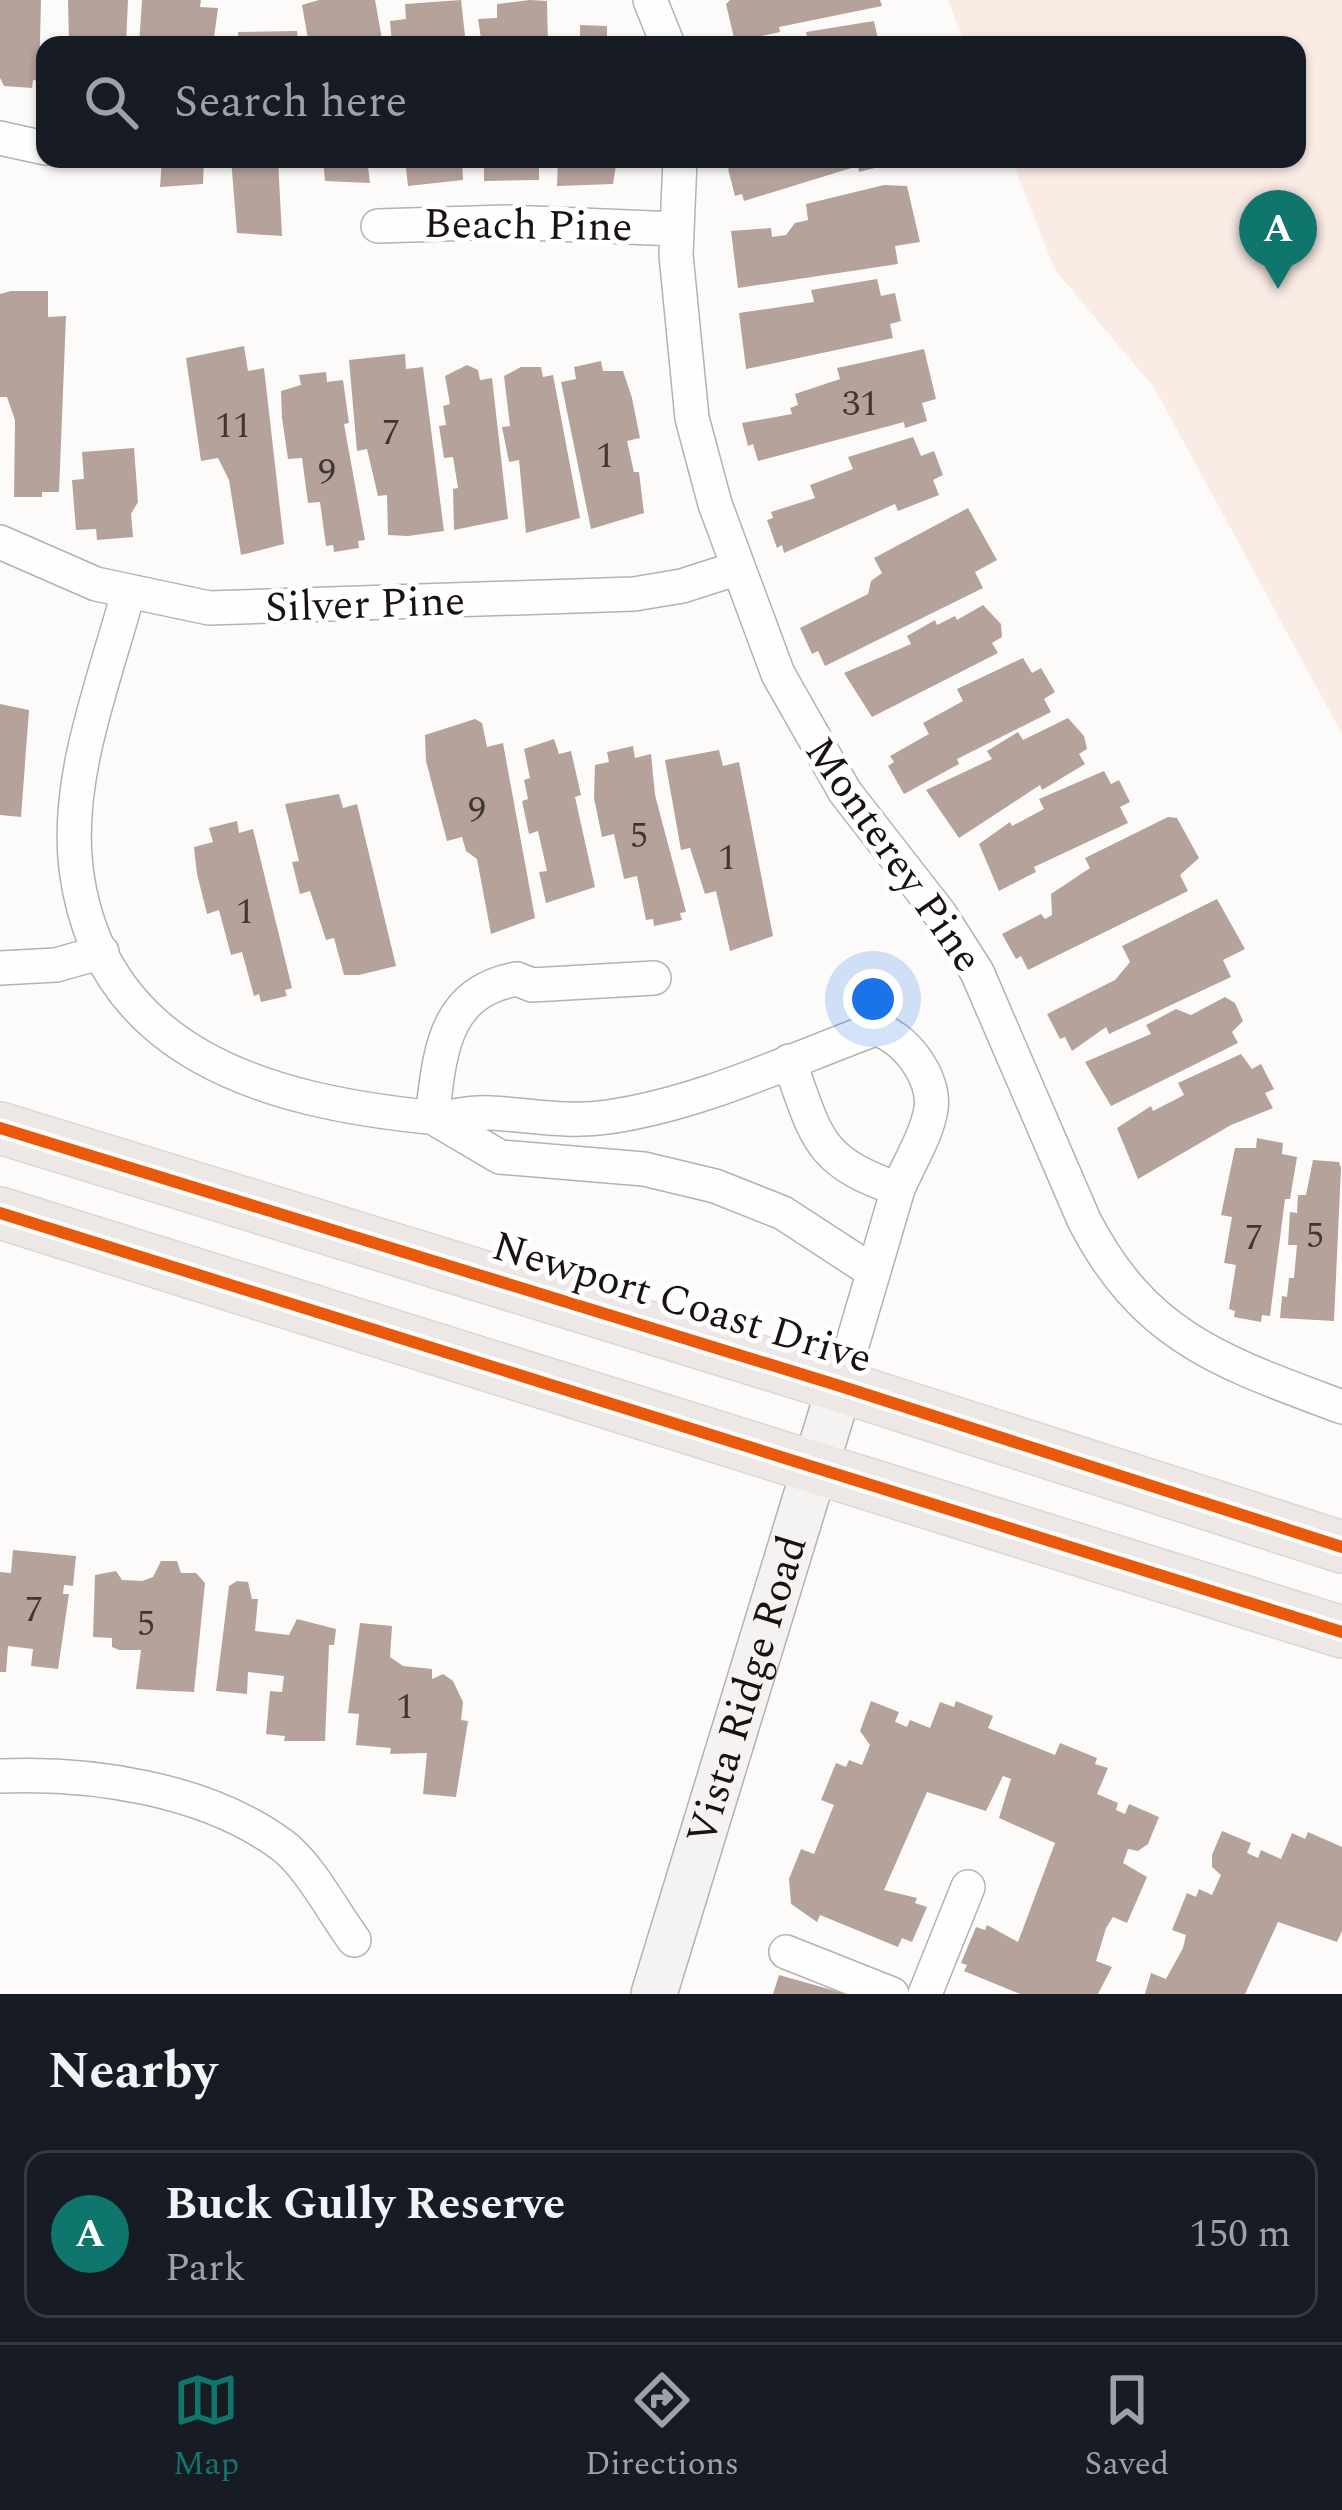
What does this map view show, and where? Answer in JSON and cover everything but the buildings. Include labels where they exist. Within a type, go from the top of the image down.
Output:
[{"type":"main road","name":"Newport Coast Drive","points":[[0,1128],[840,1386],[1342,1547]]},
{"type":"main road","points":[[0,1213],[1342,1632]]},
{"type":"street","points":[[650,0],[664,36]]},
{"type":"street","points":[[0,138],[36,146]]},
{"type":"street","name":"Monterey Pine","points":[[680,168],[680,337],[692,418],[738,568],[778,674],[808,735],[977,972],[1103,1258],[1168,1330],[1216,1360],[1342,1407]]},
{"type":"street","name":"Beach Pine","points":[[378,226],[506,222],[677,229]]},
{"type":"street","name":"Silver Pine","points":[[0,542],[128,593],[208,608],[263,610],[634,594],[682,586],[738,568]]},
{"type":"street","points":[[128,593],[75,811],[76,868],[102,952],[138,1007],[167,1036],[213,1067],[278,1092],[432,1117],[487,1112],[545,1120],[603,1118],[661,1107],[875,1029],[892,1033],[909,1050],[929,1088],[932,1108],[898,1190],[840,1386]]},
{"type":"street","points":[[0,968],[56,964],[102,952]]},
{"type":"street","points":[[432,1117],[443,1036],[456,1012],[476,993],[517,979],[532,985],[655,978]]},
{"type":"street","points":[[789,1061],[818,1138],[850,1173],[898,1190]]},
{"type":"street","points":[[432,1117],[500,1157],[644,1169],[715,1186],[783,1213],[872,1271]]},
{"type":"street","name":"Vista Ridge Road","points":[[654,1994],[840,1386]]},
{"type":"street","points":[[0,1776],[105,1781],[228,1816],[285,1846],[354,1940]]},
{"type":"street","points":[[925,1994],[968,1887]]},
{"type":"street","points":[[786,1952],[892,1994]]},
{"type":"shaded area","points":[[948,0],[1342,0],[1342,734],[1155,389],[1055,270],[1015,168],[1306,168],[1306,36],[962,36]]},
{"type":"cycle path","points":[[0,1128],[840,1386],[1342,1547]]},
{"type":"cycle path","points":[[0,1213],[1342,1632]]},
{"type":"place","name":"Buck Gully Reserve","points":[[1278,289]]}]
